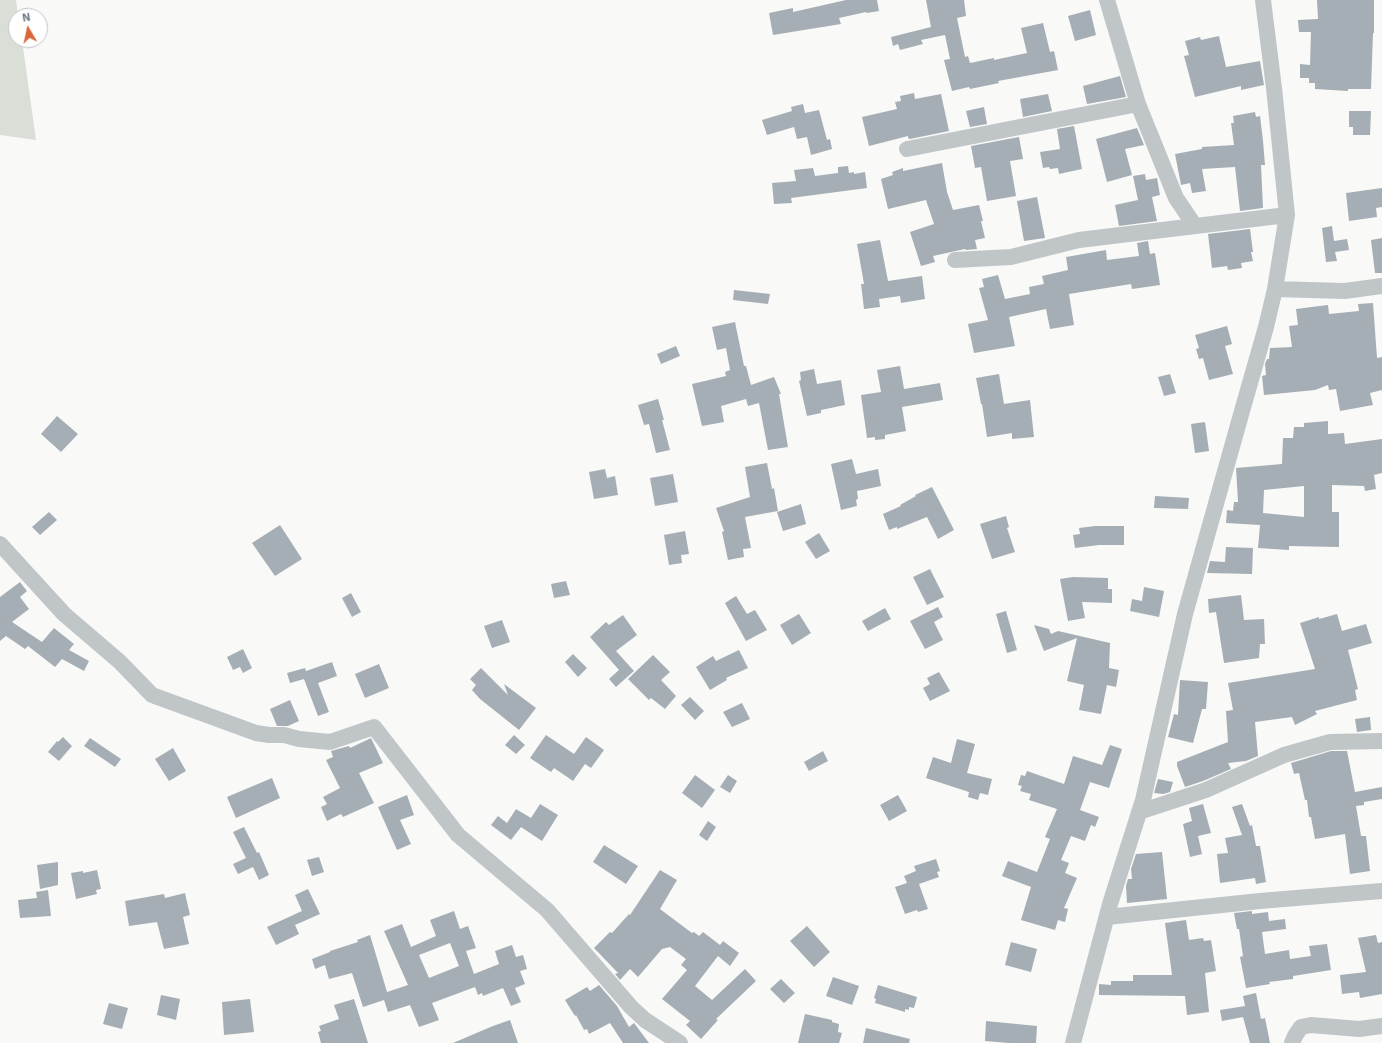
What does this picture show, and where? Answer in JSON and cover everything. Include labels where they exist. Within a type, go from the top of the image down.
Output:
[{"type":"street","points":[[1107,0],[1138,104],[1176,198],[1195,226]]},
{"type":"street","points":[[1073,1043],[1106,917],[1139,812],[1185,614],[1266,327],[1275,289],[1287,215],[1274,88],[1262,0]]},
{"type":"street","points":[[906,149],[1138,104]]},
{"type":"street","points":[[955,260],[1011,257],[1079,240],[1287,215]]},
{"type":"street","points":[[1275,289],[1345,291],[1382,286]]},
{"type":"street","points":[[0,544],[64,614],[120,662],[152,695],[256,733],[269,735],[284,735],[299,739],[330,742],[374,727],[458,835],[547,910],[631,1007],[645,1020],[680,1043]]},
{"type":"street","points":[[1139,812],[1206,790],[1284,755],[1330,742],[1382,741]]},
{"type":"street","points":[[1106,917],[1260,901],[1382,891]]},
{"type":"street","points":[[1292,1043],[1294,1036],[1301,1027],[1311,1025],[1359,1029],[1382,1026]]},
{"type":"shaded area","points":[[0,0],[16,0],[17,8],[8,8],[8,48],[23,48],[36,140],[0,135]]},
{"type":"building","points":[[846,0],[877,0],[879,11],[866,12],[839,18],[841,24],[773,35],[769,13],[793,8],[793,12]]},
{"type":"building","points":[[926,0],[964,0],[966,16],[957,18],[965,57],[968,56],[970,63],[1027,53],[1021,28],[1043,23],[1050,52],[1054,51],[1058,70],[998,81],[999,83],[970,89],[969,87],[952,91],[944,60],[950,59],[945,35],[921,40],[923,44],[900,50],[898,44],[893,46],[891,37],[931,27]]},
{"type":"building","points":[[1317,0],[1374,0],[1371,89],[1348,89],[1348,91],[1315,89],[1315,83],[1309,83],[1309,78],[1300,78],[1300,64],[1310,65],[1311,32],[1299,32],[1298,20],[1318,19]]},
{"type":"building","points":[[1090,10],[1096,35],[1075,41],[1068,16]]},
{"type":"building","points":[[1219,36],[1226,67],[1260,61],[1264,85],[1241,90],[1241,86],[1195,97],[1184,56],[1189,55],[1185,41],[1200,37],[1201,40]]},
{"type":"building","points":[[1120,76],[1126,97],[1087,104],[1083,86]]},
{"type":"building","points":[[914,93],[915,99],[941,94],[949,131],[910,139],[908,136],[869,146],[862,117],[897,109],[895,102],[901,101],[900,96]]},
{"type":"building","points":[[1048,94],[1052,111],[1023,117],[1020,99]]},
{"type":"building","points":[[803,104],[805,113],[819,110],[827,140],[830,139],[832,149],[811,155],[807,137],[797,139],[794,127],[767,135],[762,120],[792,111],[791,107]]},
{"type":"building","points":[[984,107],[987,124],[970,127],[966,111]]},
{"type":"building","points":[[1349,111],[1371,111],[1370,135],[1353,135],[1353,127],[1349,127]]},
{"type":"building","points":[[1255,112],[1256,117],[1260,116],[1265,165],[1261,165],[1263,208],[1240,211],[1235,167],[1202,169],[1206,191],[1192,193],[1190,183],[1181,185],[1175,154],[1202,149],[1202,147],[1234,145],[1231,123],[1234,123],[1233,116]]},
{"type":"building","points":[[1074,126],[1082,169],[1059,174],[1058,168],[1043,168],[1040,152],[1060,149],[1057,129]]},
{"type":"building","points":[[1137,128],[1144,145],[1125,149],[1132,175],[1107,182],[1096,139]]},
{"type":"building","points":[[1019,137],[1023,159],[1010,161],[1016,196],[987,201],[981,167],[975,168],[971,146]]},
{"type":"building","points":[[942,163],[947,192],[953,210],[979,205],[985,238],[975,240],[977,249],[965,249],[933,256],[935,262],[921,266],[910,232],[934,224],[926,200],[888,209],[881,179],[893,175],[892,172],[903,168],[903,171]]},
{"type":"building","points":[[848,166],[849,173],[854,172],[854,174],[865,172],[867,188],[791,198],[792,203],[774,204],[772,183],[796,181],[794,170],[813,168],[815,176],[838,173],[838,167]]},
{"type":"building","points":[[1145,174],[1146,180],[1157,178],[1160,195],[1152,197],[1157,221],[1119,226],[1115,205],[1138,200],[1133,176]]},
{"type":"building","points":[[1382,188],[1382,207],[1376,208],[1377,217],[1349,221],[1346,193]]},
{"type":"building","points":[[1037,197],[1045,238],[1024,241],[1017,201]]},
{"type":"building","points":[[1332,226],[1334,241],[1347,239],[1349,250],[1335,252],[1337,261],[1326,262],[1322,228]]},
{"type":"building","points":[[1250,229],[1253,261],[1241,263],[1242,268],[1228,270],[1227,266],[1212,268],[1208,234]]},
{"type":"building","points":[[1382,238],[1382,273],[1375,273],[1371,240]]},
{"type":"building","points":[[880,240],[888,281],[922,276],[925,299],[901,303],[900,296],[879,299],[880,307],[864,309],[861,284],[864,284],[857,244]]},
{"type":"building","points":[[1148,241],[1150,254],[1155,253],[1160,285],[1132,289],[1131,284],[1069,294],[1074,325],[1050,329],[1046,309],[1009,317],[1015,346],[974,353],[968,324],[988,320],[979,288],[984,287],[982,279],[998,275],[1005,299],[1030,294],[1029,287],[1044,284],[1042,276],[1068,270],[1066,257],[1106,250],[1107,260],[1139,256],[1137,243]]},
{"type":"building","points":[[734,290],[770,294],[768,304],[733,300]]},
{"type":"building","points":[[1373,303],[1377,358],[1382,357],[1382,390],[1370,393],[1373,405],[1340,411],[1336,389],[1329,390],[1328,385],[1315,390],[1264,395],[1262,376],[1266,375],[1265,364],[1267,359],[1269,359],[1270,348],[1292,347],[1289,326],[1298,325],[1296,309],[1328,305],[1329,314],[1359,311],[1358,304]]},
{"type":"building","points":[[735,322],[744,366],[746,366],[751,385],[774,377],[781,394],[779,394],[788,447],[768,450],[759,403],[748,406],[746,399],[721,406],[724,422],[702,426],[692,384],[726,376],[725,372],[730,370],[726,348],[717,350],[712,327]]},
{"type":"building","points":[[1227,326],[1232,344],[1225,346],[1233,374],[1209,380],[1203,358],[1199,359],[1196,349],[1199,348],[1195,335]]},
{"type":"building","points":[[676,346],[680,356],[661,364],[657,354]]},
{"type":"building","points":[[900,366],[904,389],[940,383],[943,400],[902,407],[906,431],[885,435],[885,439],[875,440],[875,437],[867,438],[861,395],[881,392],[877,370]]},
{"type":"building","points":[[814,369],[817,384],[841,380],[845,405],[821,410],[821,413],[807,416],[799,381],[801,380],[800,372]]},
{"type":"building","points":[[999,374],[1004,404],[1030,400],[1034,437],[1012,439],[1012,433],[987,437],[976,378]]},
{"type":"building","points":[[1170,374],[1176,393],[1164,396],[1158,377]]},
{"type":"building","points":[[658,399],[670,450],[656,453],[649,424],[644,425],[638,405]]},
{"type":"building","points":[[57,416],[78,434],[61,452],[41,434]]},
{"type":"building","points":[[1328,421],[1328,434],[1344,433],[1345,444],[1382,439],[1382,473],[1374,475],[1376,489],[1365,491],[1364,486],[1332,485],[1332,512],[1339,512],[1339,547],[1289,546],[1289,550],[1258,548],[1260,525],[1226,523],[1227,510],[1233,511],[1234,502],[1238,502],[1236,468],[1282,464],[1283,438],[1293,438],[1294,427],[1304,427],[1304,423]],"holes":[[[1304,486],[1304,517],[1263,513],[1264,490]]]},
{"type":"building","points":[[1205,422],[1209,451],[1195,453],[1191,424]]},
{"type":"building","points":[[852,459],[856,474],[878,469],[881,486],[857,491],[857,506],[841,510],[831,464]]},
{"type":"building","points":[[767,463],[772,489],[774,488],[778,511],[745,517],[751,548],[743,549],[744,557],[728,560],[722,532],[724,531],[716,508],[750,497],[745,467]]},
{"type":"building","points":[[605,469],[607,478],[615,476],[618,495],[594,499],[589,472]]},
{"type":"building","points":[[673,474],[678,502],[655,506],[650,478]]},
{"type":"building","points":[[932,487],[954,530],[938,539],[927,517],[897,529],[897,527],[889,530],[883,514],[901,506],[900,505],[916,496],[915,495]]},
{"type":"building","points":[[1155,496],[1189,498],[1188,509],[1154,508]]},
{"type":"building","points":[[801,504],[806,524],[783,531],[777,512]]},
{"type":"building","points":[[49,512],[57,520],[40,535],[32,527]]},
{"type":"building","points":[[1006,516],[1009,527],[1007,528],[1015,552],[992,559],[980,524]]},
{"type":"building","points":[[280,525],[302,559],[275,576],[252,543]]},
{"type":"building","points":[[1095,526],[1124,526],[1124,545],[1099,545],[1075,548],[1073,535],[1080,534],[1079,528]]},
{"type":"building","points":[[685,531],[689,554],[681,555],[682,563],[669,565],[664,535]]},
{"type":"building","points":[[819,533],[830,551],[816,559],[805,542]]},
{"type":"building","points":[[1226,547],[1253,548],[1252,574],[1207,573],[1210,561],[1225,562]]},
{"type":"building","points":[[930,569],[944,597],[927,605],[913,577]]},
{"type":"building","points":[[1073,577],[1108,578],[1108,589],[1112,589],[1112,603],[1082,602],[1085,618],[1068,621],[1060,579]]},
{"type":"building","points":[[566,581],[570,595],[554,598],[551,584]]},
{"type":"building","points":[[20,582],[27,591],[20,597],[29,609],[12,622],[42,642],[54,628],[74,644],[69,650],[89,661],[84,671],[62,659],[55,667],[28,646],[25,649],[6,636],[0,641],[0,597]]},
{"type":"building","points":[[1144,587],[1164,591],[1159,617],[1130,611],[1132,599],[1142,601]]},
{"type":"building","points":[[351,593],[361,612],[352,617],[342,598]]},
{"type":"building","points":[[1241,595],[1244,620],[1264,619],[1265,644],[1260,644],[1259,658],[1224,663],[1216,612],[1209,613],[1208,599]]},
{"type":"building","points":[[736,596],[747,614],[755,610],[767,630],[746,641],[725,603]]},
{"type":"building","points":[[938,607],[943,617],[934,622],[943,640],[925,649],[910,621]]},
{"type":"building","points":[[885,608],[891,619],[868,631],[862,621]]},
{"type":"building","points":[[1006,611],[1017,650],[1007,653],[996,614]]},
{"type":"building","points":[[799,614],[811,633],[792,645],[780,625]]},
{"type":"building","points":[[1337,614],[1342,631],[1366,624],[1372,643],[1348,650],[1358,689],[1355,690],[1357,700],[1315,711],[1317,714],[1295,725],[1292,717],[1255,722],[1258,756],[1246,761],[1228,763],[1231,769],[1185,787],[1177,766],[1177,762],[1228,742],[1226,711],[1233,710],[1228,683],[1315,669],[1300,623],[1319,617],[1319,619]]},
{"type":"building","points":[[623,615],[637,635],[616,651],[634,671],[616,687],[609,679],[619,670],[590,637],[606,622],[609,625]]},
{"type":"building","points":[[502,620],[510,642],[492,648],[484,626]]},
{"type":"building","points":[[1034,625],[1049,629],[1051,634],[1058,631],[1110,643],[1109,668],[1119,670],[1116,687],[1107,685],[1101,714],[1079,710],[1084,685],[1067,681],[1077,638],[1044,651]]},
{"type":"building","points":[[243,649],[252,668],[243,673],[240,667],[233,670],[227,657]]},
{"type":"building","points":[[739,650],[748,668],[726,678],[727,680],[710,690],[696,667],[713,656],[716,661]]},
{"type":"building","points":[[573,654],[587,668],[578,677],[565,662]]},
{"type":"building","points":[[653,655],[670,672],[661,680],[676,696],[665,709],[651,698],[649,700],[628,679]]},
{"type":"building","points":[[332,662],[337,676],[318,683],[329,712],[318,716],[304,679],[290,683],[287,673],[305,668],[306,671]]},
{"type":"building","points":[[379,664],[389,688],[365,698],[355,674]]},
{"type":"building","points":[[481,668],[508,695],[504,684],[536,708],[519,730],[480,699],[472,690],[476,685],[470,679]]},
{"type":"building","points":[[939,672],[950,691],[930,701],[923,688],[930,684],[927,678]]},
{"type":"building","points":[[1180,680],[1208,682],[1206,709],[1202,709],[1193,743],[1168,737],[1174,714],[1178,715]]},
{"type":"building","points":[[690,697],[704,711],[695,720],[681,705]]},
{"type":"building","points":[[290,700],[299,721],[288,726],[277,726],[270,709]]},
{"type":"building","points":[[742,703],[750,719],[732,727],[723,712]]},
{"type":"building","points":[[1370,717],[1371,730],[1357,732],[1355,719]]},
{"type":"building","points":[[514,735],[525,745],[516,754],[505,745]]},
{"type":"building","points":[[546,735],[574,754],[586,737],[604,750],[591,768],[585,764],[573,781],[554,768],[551,772],[530,758]]},
{"type":"building","points":[[63,737],[72,746],[59,761],[48,752],[57,741],[58,742]]},
{"type":"building","points":[[90,738],[121,759],[115,767],[84,746]]},
{"type":"building","points":[[371,738],[383,763],[359,773],[374,803],[343,817],[341,814],[327,821],[321,807],[327,804],[323,797],[340,788],[326,760],[333,757],[331,751],[349,746],[350,748]]},
{"type":"building","points":[[957,739],[975,744],[967,773],[992,779],[988,795],[980,793],[978,800],[968,797],[969,792],[926,778],[933,757],[951,763]]},
{"type":"building","points":[[1110,745],[1122,749],[1109,788],[1090,782],[1080,810],[1099,817],[1095,827],[1091,825],[1085,841],[1071,836],[1061,860],[1069,863],[1065,873],[1077,878],[1064,908],[1068,909],[1065,922],[1058,920],[1055,930],[1021,920],[1031,887],[1002,876],[1008,861],[1037,872],[1050,839],[1045,837],[1057,809],[1029,800],[1031,794],[1020,791],[1022,786],[1018,785],[1021,775],[1025,776],[1027,771],[1064,784],[1073,756],[1102,765]]},
{"type":"building","points":[[173,748],[186,771],[169,781],[155,759]]},
{"type":"building","points":[[823,751],[828,761],[809,771],[804,762]]},
{"type":"building","points":[[1331,751],[1347,751],[1355,792],[1382,787],[1382,799],[1364,802],[1364,805],[1356,806],[1361,836],[1366,836],[1370,871],[1350,874],[1345,834],[1315,839],[1311,817],[1309,817],[1307,800],[1305,800],[1299,773],[1294,774],[1291,763]]},
{"type":"building","points":[[695,775],[715,790],[702,808],[682,793]]},
{"type":"building","points":[[728,775],[737,781],[730,793],[720,787]]},
{"type":"building","points":[[272,778],[280,798],[236,818],[227,797]]},
{"type":"building","points":[[1158,779],[1173,782],[1170,792],[1163,794],[1154,793]]},
{"type":"building","points":[[407,795],[414,815],[400,820],[411,844],[397,850],[378,807]]},
{"type":"building","points":[[898,795],[907,811],[889,821],[880,805]]},
{"type":"building","points":[[540,804],[558,815],[542,841],[521,827],[511,840],[491,825],[498,816],[507,823],[516,809],[531,818]]},
{"type":"building","points":[[1203,804],[1211,833],[1198,836],[1202,854],[1190,857],[1183,824],[1192,821],[1189,808]]},
{"type":"building","points":[[1242,804],[1250,826],[1252,825],[1256,846],[1260,846],[1266,882],[1256,884],[1255,878],[1220,883],[1217,854],[1228,853],[1225,838],[1242,835],[1232,807]]},
{"type":"building","points":[[708,821],[716,827],[707,841],[699,835]]},
{"type":"building","points":[[244,827],[257,853],[259,852],[269,875],[259,880],[253,867],[238,874],[233,864],[246,858],[233,832]]},
{"type":"building","points":[[604,845],[638,866],[626,884],[593,862]]},
{"type":"building","points":[[1162,852],[1167,899],[1127,903],[1126,886],[1128,879],[1132,879],[1131,869],[1136,854]]},
{"type":"building","points":[[319,857],[324,872],[312,876],[307,860]]},
{"type":"building","points":[[936,859],[940,871],[937,872],[939,877],[919,884],[928,909],[918,912],[917,910],[905,914],[895,887],[907,883],[904,876],[916,871],[914,866]]},
{"type":"building","points":[[58,862],[58,885],[40,889],[37,865]]},
{"type":"building","points":[[97,870],[101,889],[96,890],[97,894],[76,899],[71,873],[83,871],[83,873]]},
{"type":"building","points":[[660,870],[677,880],[660,909],[692,933],[694,932],[699,936],[703,932],[720,945],[723,941],[739,953],[730,966],[718,956],[695,986],[712,1000],[745,969],[756,981],[716,1019],[718,1020],[701,1039],[686,1025],[690,1021],[662,999],[687,970],[681,965],[686,959],[670,947],[662,949],[638,977],[630,969],[620,980],[615,974],[618,973],[594,948],[610,932],[612,933],[629,914],[630,915]]},
{"type":"building","points":[[308,889],[320,914],[295,925],[299,934],[276,945],[267,927],[302,911],[295,895]]},
{"type":"building","points":[[48,890],[51,916],[20,918],[18,900],[37,898],[36,892]]},
{"type":"building","points":[[185,893],[190,915],[183,917],[189,944],[164,949],[157,922],[129,926],[125,901],[164,894],[165,898]]},
{"type":"building","points":[[454,911],[460,929],[468,926],[476,948],[466,951],[474,974],[499,964],[495,951],[512,945],[516,957],[523,955],[527,969],[520,971],[525,984],[515,988],[521,1002],[511,1006],[503,988],[483,996],[482,993],[478,995],[475,987],[432,1003],[439,1020],[419,1027],[410,1005],[388,1012],[384,1000],[363,1007],[352,973],[329,979],[325,965],[315,969],[312,959],[330,951],[358,942],[357,940],[370,935],[387,992],[408,985],[384,931],[402,924],[411,947],[436,936],[430,920]],"holes":[[[450,943],[459,966],[429,978],[419,955]]]},
{"type":"building","points":[[1252,911],[1252,914],[1268,912],[1269,921],[1285,919],[1286,929],[1262,932],[1265,954],[1289,950],[1290,959],[1311,956],[1309,946],[1327,944],[1331,970],[1293,976],[1293,979],[1269,982],[1270,984],[1246,988],[1240,957],[1243,956],[1239,929],[1237,929],[1234,913]]},
{"type":"building","points":[[1186,920],[1189,940],[1203,938],[1204,941],[1211,940],[1216,971],[1205,973],[1209,1012],[1187,1015],[1185,996],[1099,995],[1099,984],[1111,985],[1111,981],[1133,981],[1133,975],[1172,975],[1165,923]]},
{"type":"building","points":[[807,926],[830,952],[814,967],[790,941]]},
{"type":"building","points":[[1376,935],[1378,943],[1382,942],[1382,994],[1360,998],[1359,992],[1342,994],[1340,975],[1366,972],[1358,938]]},
{"type":"building","points":[[1011,942],[1037,949],[1031,972],[1005,965]]},
{"type":"building","points":[[833,977],[859,986],[852,1005],[826,996]]},
{"type":"building","points":[[781,979],[795,993],[784,1003],[770,989]]},
{"type":"building","points":[[599,985],[617,1006],[629,1027],[634,1023],[649,1043],[623,1043],[610,1023],[589,1034],[587,1029],[584,1030],[576,1015],[575,1016],[565,1000],[587,987],[590,991]]},
{"type":"building","points":[[878,985],[917,997],[914,1008],[909,1007],[909,1010],[905,1009],[905,1012],[875,1003],[876,999],[874,998]]},
{"type":"building","points":[[1256,993],[1261,1019],[1265,1018],[1270,1043],[1250,1043],[1243,1017],[1222,1021],[1220,1010],[1245,1006],[1243,996]]},
{"type":"building","points":[[161,995],[180,999],[176,1020],[157,1015]]},
{"type":"building","points":[[250,999],[254,1032],[224,1035],[222,1002]]},
{"type":"building","points":[[354,999],[368,1043],[321,1043],[318,1032],[321,1031],[319,1026],[339,1019],[334,1005]]},
{"type":"building","points":[[109,1003],[128,1008],[122,1029],[103,1024]]},
{"type":"building","points":[[805,1014],[832,1020],[832,1022],[839,1024],[838,1032],[842,1033],[839,1043],[798,1043]]},
{"type":"building","points":[[510,1020],[518,1043],[453,1043],[493,1026]]},
{"type":"building","points":[[986,1021],[1037,1026],[1036,1043],[985,1041]]},
{"type":"building","points":[[866,1028],[910,1039],[909,1043],[863,1043]]}]
